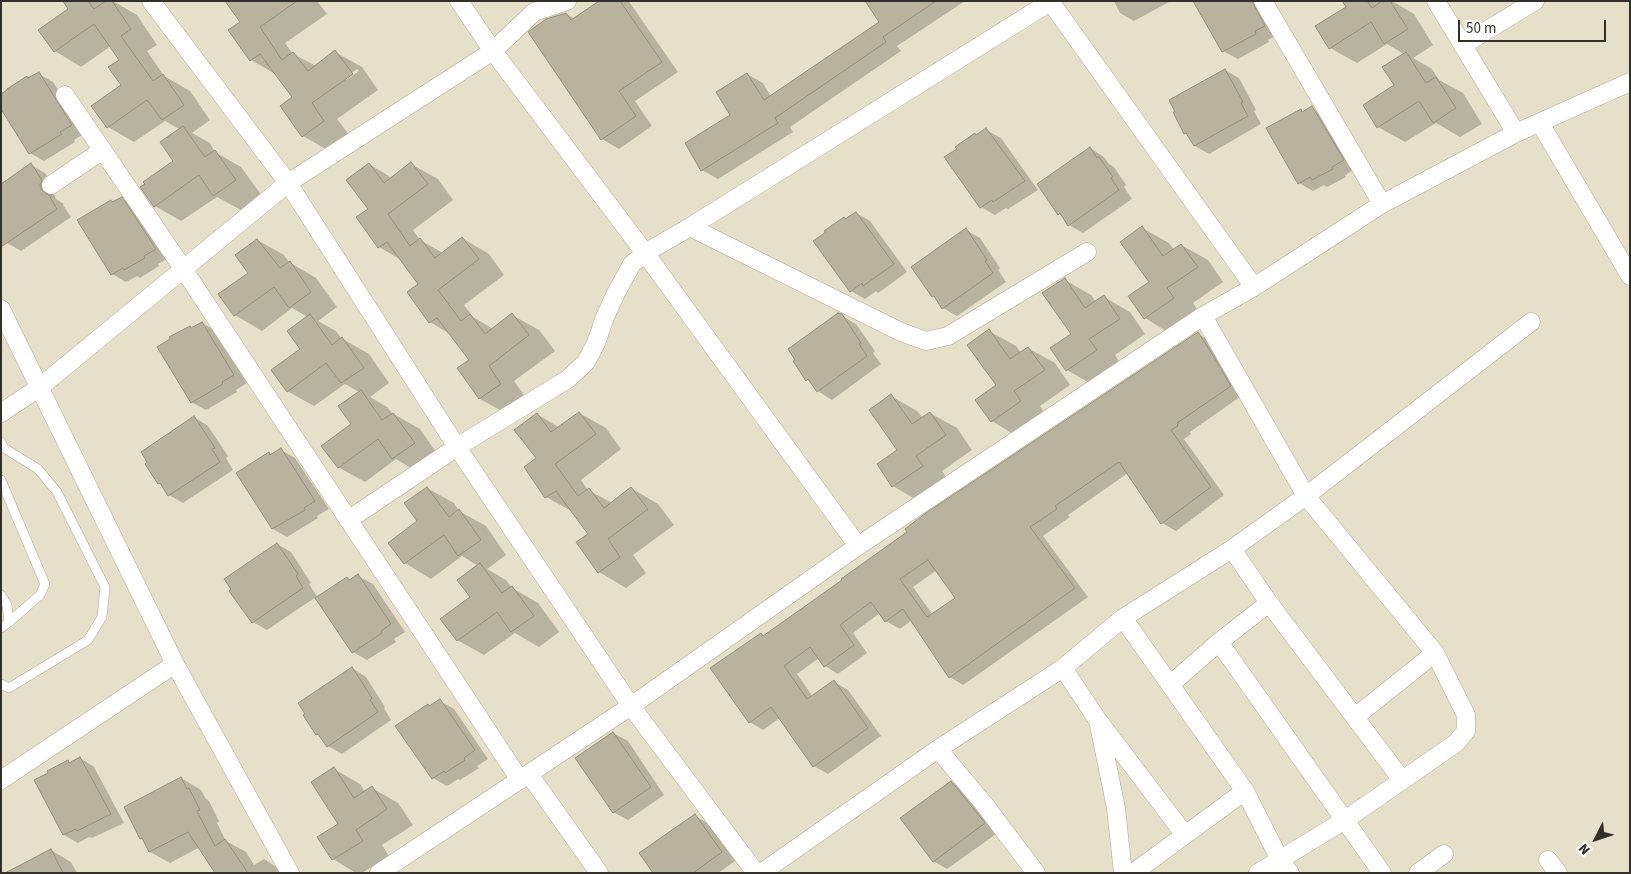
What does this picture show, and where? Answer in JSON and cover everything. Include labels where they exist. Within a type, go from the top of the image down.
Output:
[{"type":"street","points":[[151,1],[288,183],[457,447],[631,706],[756,873]]},
{"type":"street","points":[[459,1],[493,51],[645,253],[858,546]]},
{"type":"street","points":[[1,413],[40,387],[288,183],[493,51],[534,12],[567,1]]},
{"type":"street","points":[[348,520],[457,447],[568,379],[586,362],[596,343],[604,317],[616,293],[632,264],[645,253],[690,227],[1050,1],[1254,287]]},
{"type":"street","points":[[1263,1],[1382,204]]},
{"type":"street","points":[[1436,1],[1516,133]]},
{"type":"street","points":[[1463,45],[1535,1]]},
{"type":"street","points":[[379,873],[631,706],[858,546],[1203,316],[1254,287],[1382,204],[1516,133],[1630,82]]},
{"type":"street","points":[[65,95],[184,270],[348,520],[524,777],[599,873]]},
{"type":"street","points":[[1540,123],[1630,276]]},
{"type":"street","points":[[51,185],[103,150]]},
{"type":"street","points":[[690,227],[900,332],[926,341],[948,336],[1087,252]]},
{"type":"street","points":[[1,309],[175,664],[290,873]]},
{"type":"street","points":[[1203,316],[1306,496],[1435,653],[1466,715],[1466,731],[1456,743],[1344,820],[1285,867],[1258,873]]},
{"type":"street","points":[[761,873],[938,749],[1063,668],[1123,618],[1232,549],[1306,496],[1531,322]]},
{"type":"street","points":[[1232,549],[1269,603],[1402,780]]},
{"type":"street","points":[[1171,684],[1219,642],[1269,603]]},
{"type":"street","points":[[1123,618],[1245,791],[1285,867]]},
{"type":"street","points":[[1219,642],[1382,873]]},
{"type":"street","points":[[1355,717],[1435,653]]},
{"type":"street","points":[[1,780],[175,664]]},
{"type":"street","points":[[1063,668],[1098,719],[1184,835]]},
{"type":"street","points":[[1098,719],[1116,808],[1123,873]]},
{"type":"street","points":[[938,749],[984,804],[1036,873]]},
{"type":"street","points":[[1134,873],[1245,791]]},
{"type":"street","points":[[1418,873],[1444,854]]},
{"type":"lane","points":[[1,684],[9,688],[88,640],[102,617],[105,587],[57,492],[38,470],[2,447]]},
{"type":"lane","points":[[1,480],[45,584],[40,596],[1,628]]},
{"type":"lane","points":[[1,595],[7,605],[9,622]]},
{"type":"building","points":[[63,1],[88,1],[94,9],[106,1],[112,1],[131,29],[121,36],[153,81],[163,74],[184,105],[162,120],[147,100],[107,128],[91,106],[121,85],[108,67],[119,60],[94,24],[54,52],[38,30],[68,9]]},
{"type":"building","points":[[225,1],[297,1],[260,27],[282,60],[293,52],[308,71],[335,50],[353,74],[312,103],[324,121],[302,137],[280,106],[292,97],[260,54],[250,61],[228,30],[240,22]]},
{"type":"building","points":[[599,1],[620,1],[662,62],[619,91],[636,116],[601,140],[528,32],[546,19],[566,13],[571,20]]},
{"type":"building","points":[[865,1],[936,1],[883,37],[886,42],[775,118],[778,123],[701,171],[685,143],[730,115],[716,92],[747,73],[764,100],[879,22]]},
{"type":"building","points":[[1193,1],[1252,1],[1265,26],[1255,31],[1256,34],[1222,52]]},
{"type":"building","points":[[1342,1],[1367,1],[1372,8],[1382,1],[1390,1],[1408,29],[1384,44],[1371,22],[1329,49],[1315,26],[1346,7]]},
{"type":"building","points":[[1406,52],[1426,83],[1436,77],[1456,108],[1433,123],[1419,101],[1377,128],[1363,105],[1394,85],[1382,67]]},
{"type":"building","points":[[1225,69],[1243,102],[1241,103],[1248,116],[1194,146],[1186,133],[1184,134],[1169,100]]},
{"type":"building","points":[[39,72],[72,125],[60,132],[62,134],[29,154],[1,109],[1,94],[27,76],[28,78]]},
{"type":"building","points":[[1312,106],[1344,160],[1332,167],[1333,169],[1312,180],[1310,177],[1298,184],[1266,128],[1301,109],[1302,112]]},
{"type":"building","points":[[183,126],[205,157],[215,150],[236,180],[213,196],[199,175],[154,207],[140,187],[145,184],[143,182],[173,161],[160,142]]},
{"type":"building","points":[[986,128],[1025,181],[993,202],[992,200],[980,208],[944,157],[957,149],[955,147],[975,133],[976,135]]},
{"type":"building","points":[[1090,147],[1113,177],[1111,178],[1119,190],[1068,226],[1060,213],[1058,215],[1037,184]]},
{"type":"building","points":[[411,162],[428,184],[388,214],[410,246],[420,238],[435,258],[462,237],[479,259],[438,290],[461,321],[470,314],[485,334],[512,313],[529,335],[489,366],[501,384],[479,399],[457,368],[469,360],[437,318],[429,323],[407,292],[418,284],[387,242],[378,248],[356,217],[368,209],[346,180],[369,163],[384,183]]},
{"type":"building","points":[[31,163],[42,180],[40,185],[42,190],[52,196],[50,197],[57,209],[1,247],[1,184]]},
{"type":"building","points":[[122,197],[156,249],[144,256],[145,258],[111,275],[77,220],[111,200],[112,202]]},
{"type":"building","points":[[856,212],[894,264],[863,286],[862,283],[850,292],[813,241],[844,217],[845,219]]},
{"type":"building","points":[[1142,226],[1163,256],[1181,244],[1198,267],[1167,288],[1174,298],[1144,319],[1128,296],[1149,282],[1120,242]]},
{"type":"building","points":[[966,228],[987,260],[985,261],[993,273],[942,309],[911,267]]},
{"type":"building","points":[[257,239],[280,268],[290,261],[311,292],[289,308],[274,287],[234,316],[218,294],[248,273],[235,255]]},
{"type":"building","points":[[1065,278],[1085,308],[1104,295],[1120,319],[1089,339],[1097,350],[1066,371],[1050,348],[1071,334],[1042,293]]},
{"type":"building","points":[[838,313],[842,314],[867,356],[817,392],[808,379],[806,381],[793,361],[795,360],[788,349]]},
{"type":"building","points":[[310,314],[332,345],[342,337],[364,368],[341,383],[326,363],[287,392],[271,370],[300,349],[287,331]]},
{"type":"building","points":[[202,322],[234,375],[222,382],[223,384],[191,403],[157,347],[170,339],[169,337]]},
{"type":"building","points":[[989,329],[1010,359],[1028,347],[1045,370],[1014,391],[1021,401],[991,422],[975,400],[996,385],[967,345]]},
{"type":"building","points":[[1198,332],[1231,386],[1177,423],[1178,426],[1171,430],[1211,487],[1161,524],[1119,462],[1055,506],[1057,509],[1030,527],[1075,588],[949,678],[903,609],[885,622],[871,602],[840,625],[854,645],[824,667],[810,647],[784,666],[807,699],[834,680],[868,728],[813,767],[771,707],[749,723],[710,668],[761,633],[763,636],[842,580],[907,532],[905,529],[926,513]],"holes":[[[928,560],[955,598],[927,617],[900,579]]]},
{"type":"building","points":[[361,390],[382,420],[393,413],[415,443],[392,459],[378,439],[338,468],[321,446],[351,424],[338,406]]},
{"type":"building","points":[[891,394],[912,424],[930,412],[946,435],[916,456],[923,466],[892,487],[877,464],[897,450],[869,410]]},
{"type":"building","points":[[579,412],[596,434],[555,464],[578,496],[589,488],[604,508],[631,487],[648,509],[608,539],[620,557],[598,573],[576,542],[588,534],[556,491],[545,498],[524,467],[536,458],[514,430],[537,413],[551,432]]},
{"type":"building","points":[[194,416],[215,448],[212,449],[220,462],[168,496],[145,464],[147,462],[141,452]]},
{"type":"building","points":[[281,448],[315,501],[304,508],[305,510],[272,529],[236,473],[269,452],[270,455]]},
{"type":"building","points":[[427,487],[449,517],[459,509],[481,540],[458,556],[444,535],[404,564],[388,543],[417,521],[404,503]]},
{"type":"building","points":[[277,543],[298,574],[296,576],[303,588],[252,623],[229,591],[231,589],[224,579]]},
{"type":"building","points":[[480,563],[502,593],[512,586],[534,616],[511,632],[497,612],[457,641],[440,619],[470,597],[457,580]]},
{"type":"building","points":[[358,574],[391,624],[381,631],[382,633],[352,653],[315,598],[347,577],[349,580]]},
{"type":"building","points":[[352,667],[372,698],[370,700],[378,712],[327,747],[318,734],[316,735],[303,715],[305,714],[298,703]]},
{"type":"building","points":[[440,699],[475,750],[464,758],[465,760],[432,779],[395,726],[428,704],[429,706]]},
{"type":"building","points":[[613,732],[651,787],[613,813],[575,758]]},
{"type":"building","points":[[80,757],[111,814],[77,831],[76,829],[63,835],[34,780],[68,760],[69,763]]},
{"type":"building","points":[[334,767],[354,798],[372,786],[387,809],[356,830],[363,841],[332,860],[317,837],[338,824],[311,782]]},
{"type":"building","points":[[181,777],[200,810],[197,811],[215,846],[225,839],[248,873],[215,873],[188,832],[149,852],[142,838],[140,839],[124,807]]},
{"type":"building","points":[[951,781],[985,823],[933,862],[900,818]]},
{"type":"building","points":[[695,814],[722,852],[693,873],[653,873],[639,853]]},
{"type":"building","points":[[51,849],[63,873],[5,873]]}]
